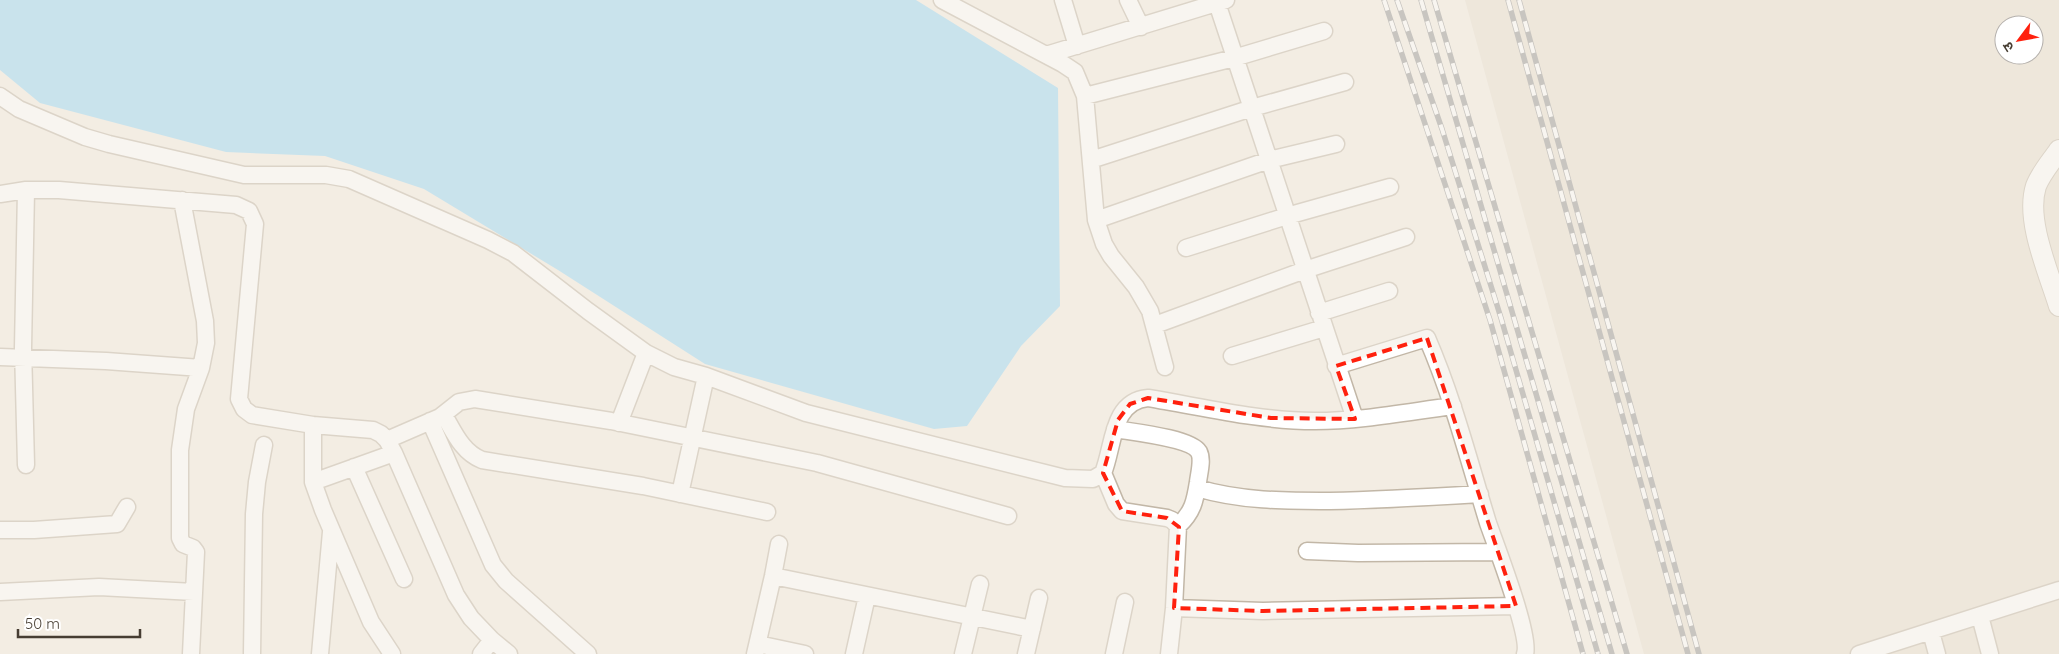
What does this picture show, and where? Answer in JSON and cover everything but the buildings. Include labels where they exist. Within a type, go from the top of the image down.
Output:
[{"type":"street","points":[[1064,0],[1077,46]]},
{"type":"street","points":[[1128,0],[1141,27]]},
{"type":"street","points":[[945,1],[1069,67],[1075,72],[1085,96],[1096,220],[1104,244],[1111,256],[1136,287],[1150,311],[1165,367]]},
{"type":"street","points":[[1046,55],[1141,27],[1194,5],[1222,1],[1234,58],[1355,419]]},
{"type":"street","points":[[1085,96],[1234,58],[1324,31]]},
{"type":"street","points":[[1091,160],[1252,108],[1345,82]]},
{"type":"street","points":[[0,96],[19,109],[85,137],[109,144],[244,175],[326,175],[349,179],[488,240],[513,253],[646,353],[674,366],[806,413],[1043,473],[1082,480],[1093,479],[1103,473]]},
{"type":"street","points":[[1096,220],[1269,160],[1336,144]]},
{"type":"street","points":[[2059,150],[2039,179],[2033,200],[2036,232],[2059,306]]},
{"type":"street","points":[[1186,248],[1287,216],[1390,187]]},
{"type":"street","points":[[0,194],[26,190],[59,190],[182,200],[236,206],[249,211],[255,224],[239,399],[244,409],[252,415],[313,426],[373,430],[382,434],[391,446],[456,595],[471,618],[492,640],[509,654]]},
{"type":"street","points":[[26,190],[24,359],[26,465]]},
{"type":"street","points":[[182,200],[205,322],[206,343],[201,368],[186,409],[180,450],[180,538],[183,544],[193,548],[196,552],[190,654]]},
{"type":"street","points":[[1155,325],[1305,270],[1406,238]]},
{"type":"street","points":[[1232,356],[1322,321],[1389,291]]},
{"type":"street","points":[[1336,366],[1427,338],[1453,406],[1516,606],[1526,645],[1525,654]]},
{"type":"street","points":[[619,423],[646,353]]},
{"type":"street","points":[[0,357],[106,361],[201,368]]},
{"type":"street","points":[[680,494],[706,376]]},
{"type":"street","points":[[1178,526],[1167,518],[1122,511],[1116,504],[1103,473],[1115,429],[1123,411],[1130,404],[1140,399],[1148,398],[1271,418],[1313,421],[1355,419],[1453,406]]},
{"type":"street","points":[[313,482],[354,467],[437,418],[459,402],[469,399],[619,423],[816,463],[1008,516]]},
{"type":"street","points":[[437,418],[473,456],[482,460],[680,494],[767,512]]},
{"type":"street","points":[[437,418],[493,566],[506,581],[588,654]]},
{"type":"street","points":[[313,426],[313,482],[331,530],[371,622],[392,654]]},
{"type":"street","points":[[1115,429],[1173,439],[1193,445],[1199,452],[1197,488],[1192,510],[1178,526],[1174,608],[1169,654]]},
{"type":"street","points":[[252,654],[254,514],[257,482],[264,445]]},
{"type":"street","points":[[354,467],[404,578]]},
{"type":"street","points":[[1197,488],[1239,498],[1303,501],[1385,500],[1480,494]]},
{"type":"street","points":[[0,530],[34,530],[117,524],[127,507]]},
{"type":"street","points":[[320,654],[331,530]]},
{"type":"street","points":[[778,544],[774,576],[756,649],[805,654]]},
{"type":"street","points":[[1307,552],[1498,552]]},
{"type":"street","points":[[774,576],[1032,629]]},
{"type":"street","points":[[963,654],[980,584]]},
{"type":"street","points":[[0,592],[99,587],[194,592]]},
{"type":"street","points":[[1859,654],[2059,590]]},
{"type":"street","points":[[854,654],[867,596]]},
{"type":"street","points":[[1026,654],[1039,598]]},
{"type":"street","points":[[1114,654],[1125,602]]},
{"type":"street","points":[[1174,608],[1263,611],[1516,606]]},
{"type":"street","points":[[1980,616],[1990,654]]},
{"type":"street","points":[[1931,632],[1937,654]]},
{"type":"street","points":[[480,654],[492,640]]},
{"type":"highlighted area","points":[[1427,338],[1516,606],[1263,611],[1174,608],[1179,527],[1167,518],[1122,511],[1103,473],[1118,420],[1130,404],[1148,398],[1271,418],[1355,419],[1336,366]]},
{"type":"shaded area","points":[[1465,0],[2059,0],[2059,654],[1644,654]]},
{"type":"water","points":[[0,0],[916,0],[1058,88],[1060,306],[1021,346],[967,426],[934,429],[705,364],[558,270],[424,189],[325,156],[226,152],[40,103],[0,70]]},
{"type":"railway","points":[[1384,0],[1490,320],[1583,654]]},
{"type":"railway","points":[[1397,0],[1442,129],[1501,318],[1598,654]]},
{"type":"railway","points":[[1421,0],[1612,654]]},
{"type":"railway","points":[[1434,0],[1627,654]]},
{"type":"railway","points":[[1508,0],[1688,654]]},
{"type":"railway","points":[[1519,0],[1699,654]]}]
